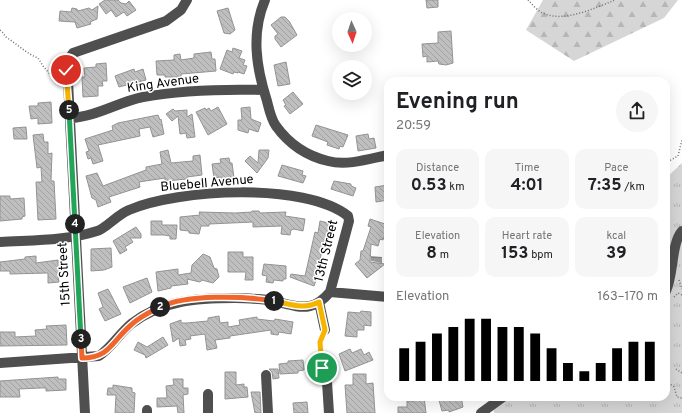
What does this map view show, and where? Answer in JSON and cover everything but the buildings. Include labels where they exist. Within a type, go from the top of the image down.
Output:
[{"type":"street","name":"15th Street","points":[[85,413],[67,62],[73,53],[174,16],[181,10],[187,0]]},
{"type":"street","points":[[265,0],[260,12],[256,32],[256,50],[263,90],[275,125],[288,140],[312,156],[330,162],[342,163],[384,156]]},
{"type":"street","name":"King Avenue","points":[[70,118],[89,116],[122,103],[143,97],[170,93],[229,89],[263,90]]},
{"type":"street","name":"Bluebell Avenue","points":[[0,242],[76,236],[98,231],[112,219],[129,210],[164,200],[192,196],[260,192],[277,193],[302,197],[341,210],[348,216]]},
{"type":"street","name":"13th Street","points":[[330,292],[350,221],[348,216]]},
{"type":"street","points":[[670,294],[676,243],[682,231]]},
{"type":"street","points":[[0,363],[99,356],[108,350],[130,325],[149,312],[180,301],[236,298],[268,300],[303,307],[311,306],[319,302],[330,292],[384,297]]},
{"type":"street","points":[[319,302],[325,330]]},
{"type":"street","points":[[266,375],[268,413]]},
{"type":"street","points":[[327,382],[328,413]]},
{"type":"street","points":[[208,394],[208,413]]},
{"type":"street","points":[[481,413],[498,401]]},
{"type":"path","points":[[528,0],[540,12],[558,16],[576,14],[615,0]]},
{"type":"path","points":[[0,30],[4,36],[16,42],[29,55],[38,58],[50,75],[68,95]]},
{"type":"path","points":[[670,160],[678,156],[682,140]]},
{"type":"path","points":[[670,294],[678,293],[682,295]]},
{"type":"path","points":[[325,330],[320,342],[322,368],[327,382]]},
{"type":"path","points":[[676,369],[682,373]]},
{"type":"path","points":[[670,384],[674,387],[676,397],[682,398]]},
{"type":"green space","points":[[543,0],[678,0],[664,18],[574,61],[526,30]]},
{"type":"green space","points":[[682,163],[682,413],[494,413],[493,401],[670,401],[670,174]]},
{"type":"shaded area","points":[[371,256],[382,257],[382,263],[371,261]]},
{"type":"route","points":[[66,70],[70,118],[82,358],[93,358],[99,356],[108,350],[130,325],[149,312],[164,305],[196,299],[236,298],[268,300],[303,307],[311,306],[319,302],[325,330],[320,342],[322,368]]}]
